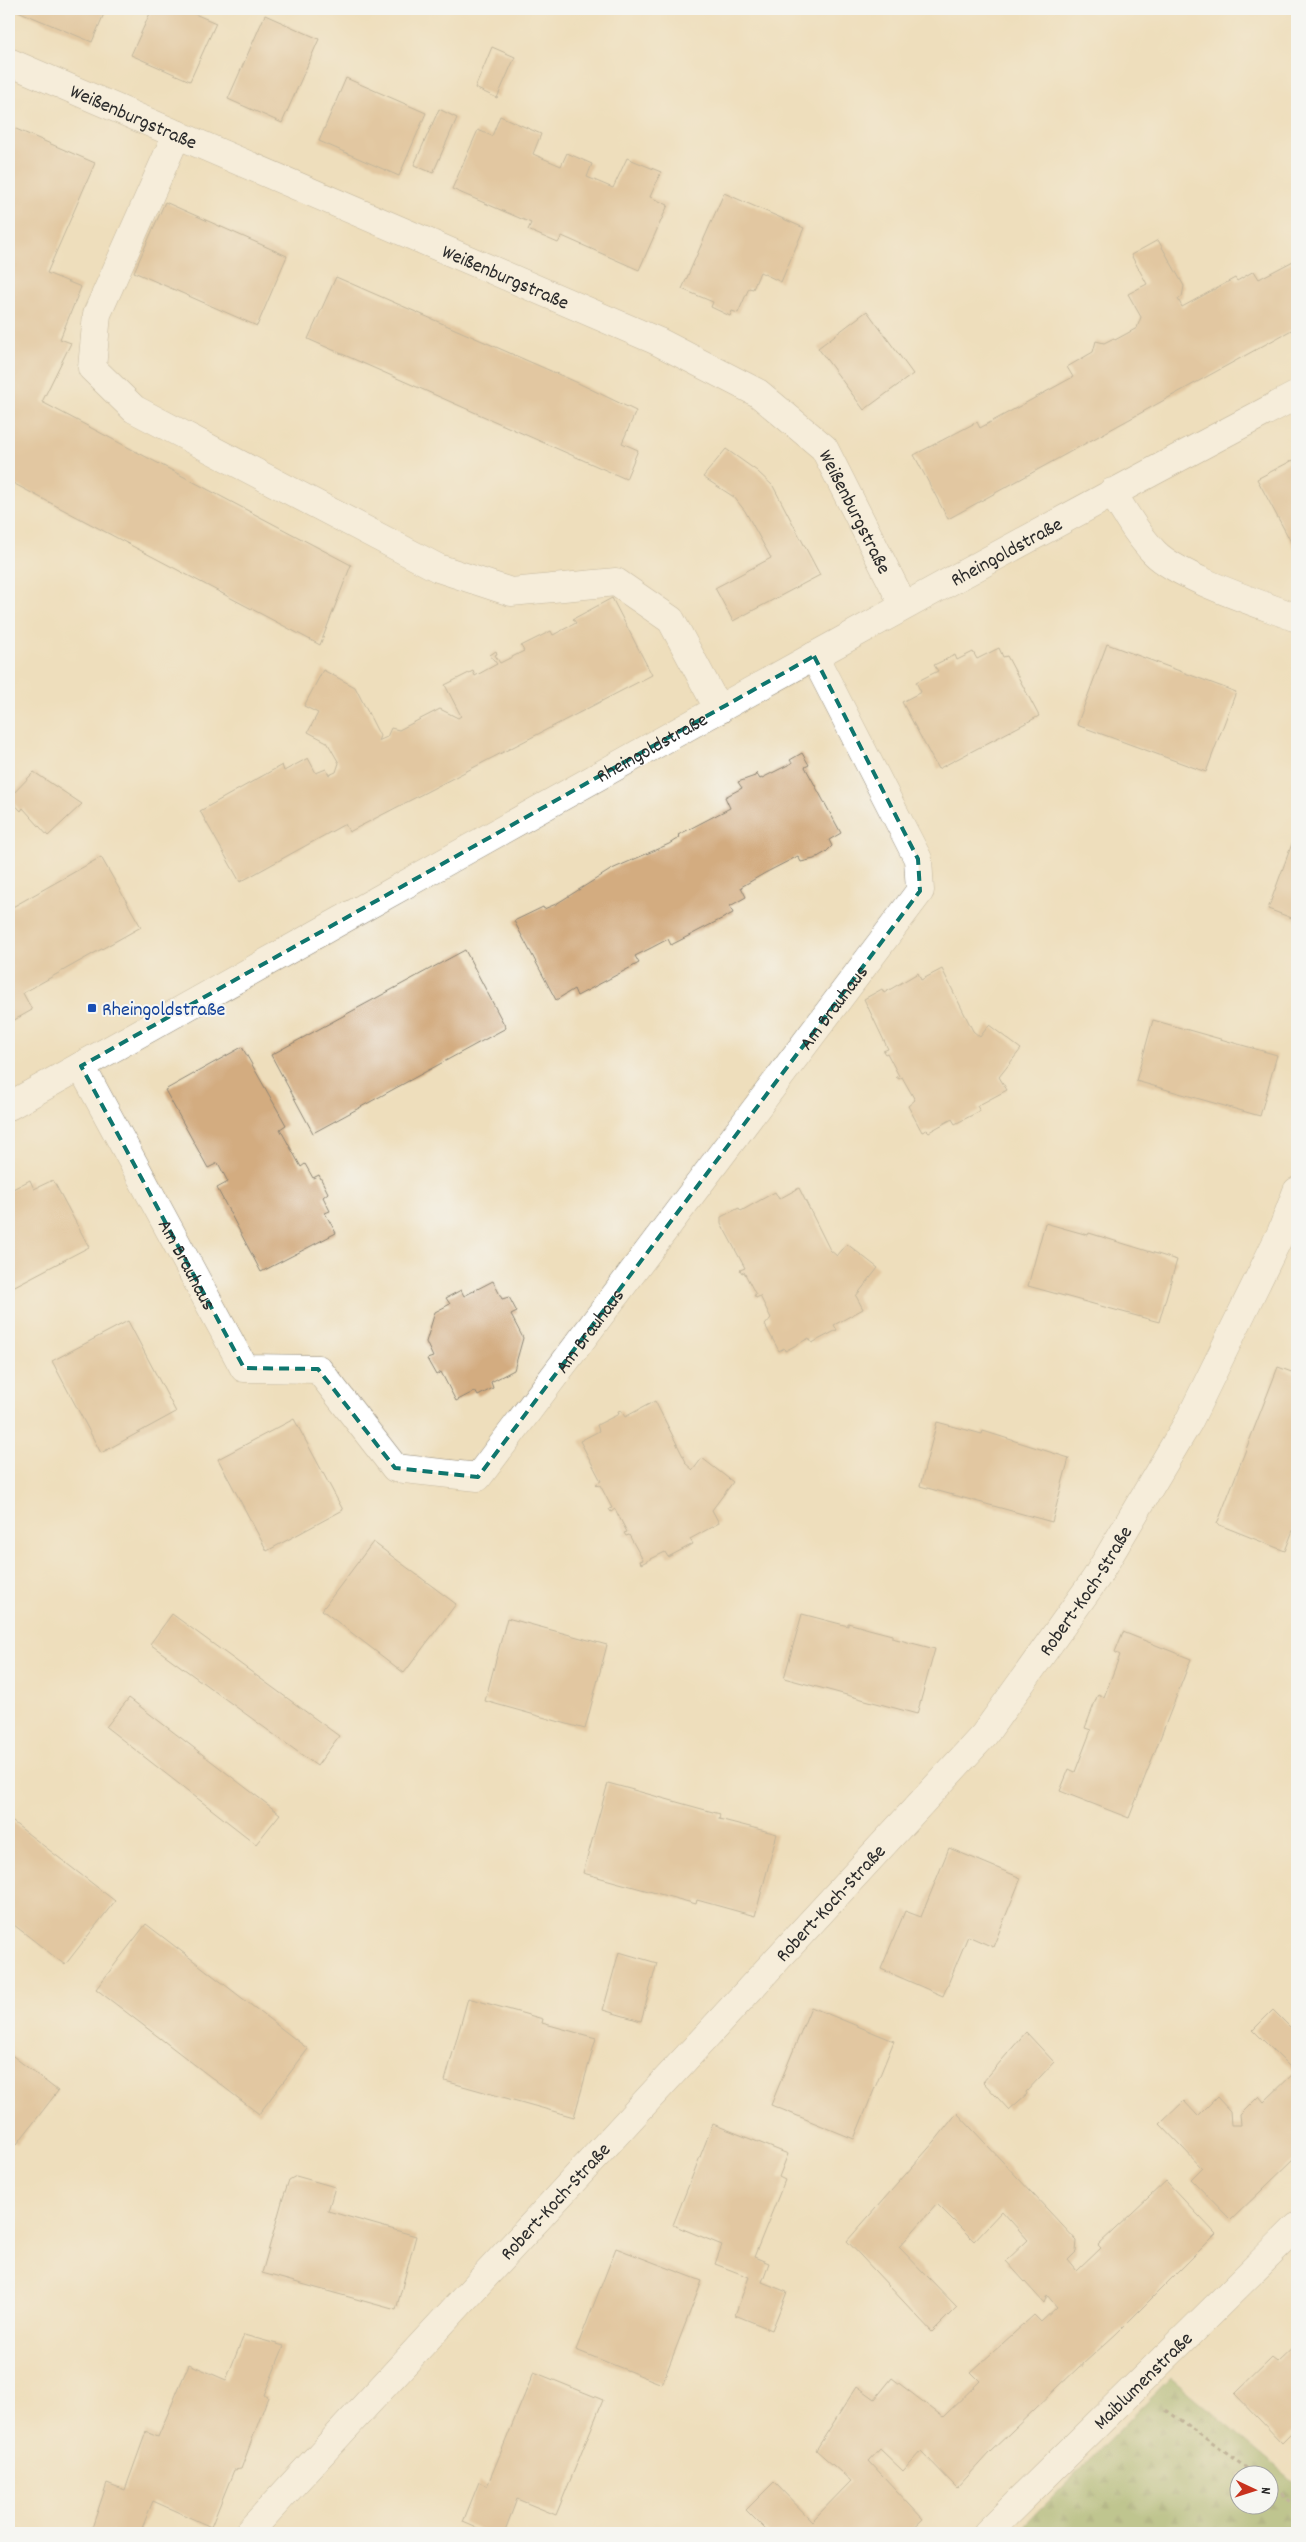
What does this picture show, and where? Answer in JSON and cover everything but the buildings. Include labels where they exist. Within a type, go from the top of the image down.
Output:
[{"type":"street","name":"Weißenburgstraße","points":[[9,62],[657,341],[758,393],[824,448],[904,606]]},
{"type":"street","points":[[177,134],[97,314],[92,368],[134,409],[438,568],[511,592],[616,582],[671,620],[719,710]]},
{"type":"street","name":"Rheingoldstraße","points":[[9,1106],[904,606],[1112,492],[1297,395]]},
{"type":"street","points":[[1112,492],[1135,530],[1155,554],[1179,570],[1297,618]]},
{"type":"street","name":"Am Brauhaus","points":[[81,1066],[244,1368],[318,1369],[395,1468],[478,1477],[920,891],[918,859],[814,656]]},
{"type":"street","name":"Robert-Koch-Straße","points":[[248,2533],[984,1735],[1096,1578],[1184,1430],[1289,1236],[1297,1190]]},
{"type":"street","name":"Maiblumenstraße","points":[[987,2533],[1297,2227]]},
{"type":"path","points":[[1135,2388],[1241,2464]]},
{"type":"path","points":[[1278,2491],[1297,2505]]},
{"type":"highlighted area","points":[[814,656],[918,859],[920,891],[478,1477],[395,1468],[318,1369],[244,1368],[81,1066]]},
{"type":"green space","points":[[1171,2378],[1273,2464],[1228,2464],[1228,2514],[1278,2514],[1278,2468],[1297,2484],[1297,2533],[1019,2531]]},
{"type":"place","name":"Rheingoldstraße","points":[[92,1008]]}]
